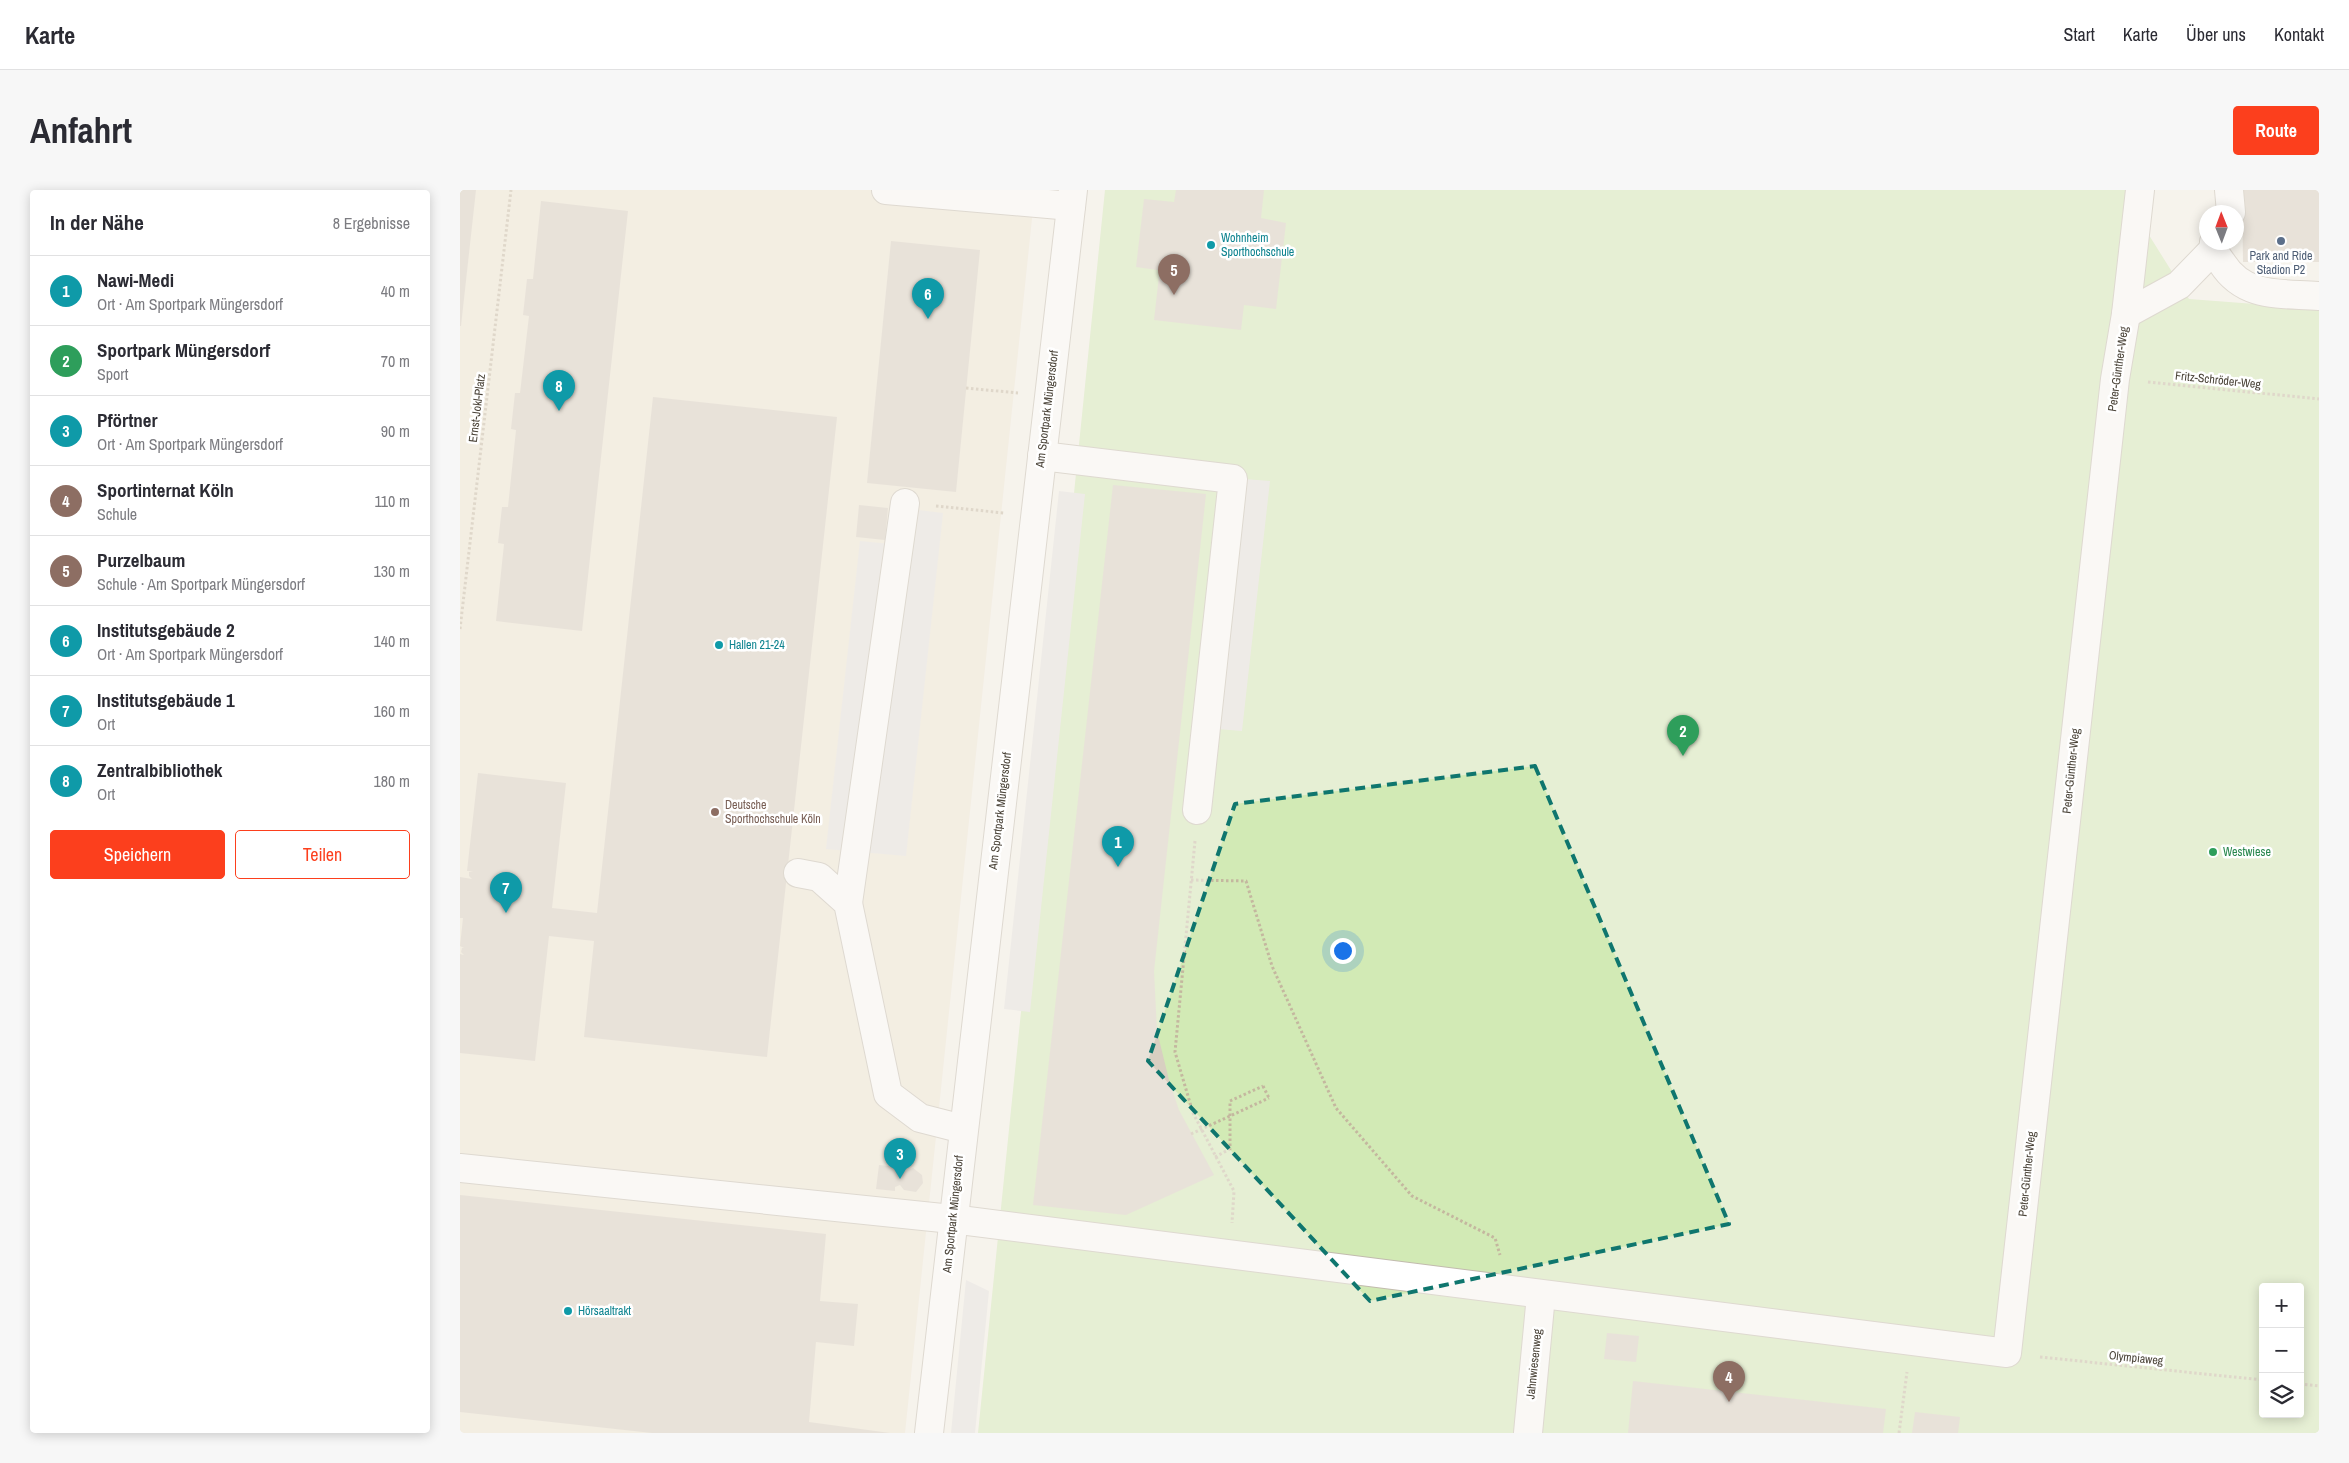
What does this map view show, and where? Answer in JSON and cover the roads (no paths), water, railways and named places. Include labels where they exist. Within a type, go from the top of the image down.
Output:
[{"type":"street","points":[[886,190],[1072,198]]},
{"type":"street","name":"Peter-Günther-Weg","points":[[1541,1294],[2007,1353],[2115,379],[2126,314],[2140,190]]},
{"type":"street","points":[[2215,205],[2216,190]]},
{"type":"street","points":[[2229,190],[2233,205]]},
{"type":"street","name":"Am Sportpark Müngersdorf","points":[[929,1433],[952,1220],[1072,198]]},
{"type":"street","points":[[2126,314],[2180,285],[2211,250]]},
{"type":"street","points":[[2216,250],[2230,276],[2254,290],[2319,296]]},
{"type":"street","points":[[1043,443],[1233,479],[1197,810]]},
{"type":"street","points":[[905,503],[848,903],[888,1094],[920,1118],[963,1129]]},
{"type":"street","points":[[798,873],[819,877],[848,903]]},
{"type":"street","points":[[460,1168],[952,1220],[1541,1294]]},
{"type":"street","name":"Jahnwiesenweg","points":[[1528,1433],[1541,1294]]},
{"type":"place","name":"Park and Ride Stadion P2","points":[[2281,241]]},
{"type":"place","name":"Wohnheim Sporthochschule","points":[[1211,245]]},
{"type":"place","name":"Purzelbaum","points":[[1174,295]]},
{"type":"place","name":"Institutsgebäude 2","points":[[928,319]]},
{"type":"place","name":"Zentralbibliothek","points":[[559,411]]},
{"type":"place","name":"Hallen 21-24","points":[[719,645]]},
{"type":"place","name":"Sportpark Müngersdorf","points":[[1683,756]]},
{"type":"place","name":"Deutsche Sporthochschule Köln","points":[[715,812]]},
{"type":"place","name":"Westwiese","points":[[2213,852]]},
{"type":"place","name":"Nawi-Medi","points":[[1118,867]]},
{"type":"place","name":"Institutsgebäude 1","points":[[506,913]]},
{"type":"place","name":"Pförtner","points":[[900,1179]]},
{"type":"place","name":"Hörsaaltrakt","points":[[568,1311]]},
{"type":"place","name":"Sportinternat Köln","points":[[1729,1402]]}]
